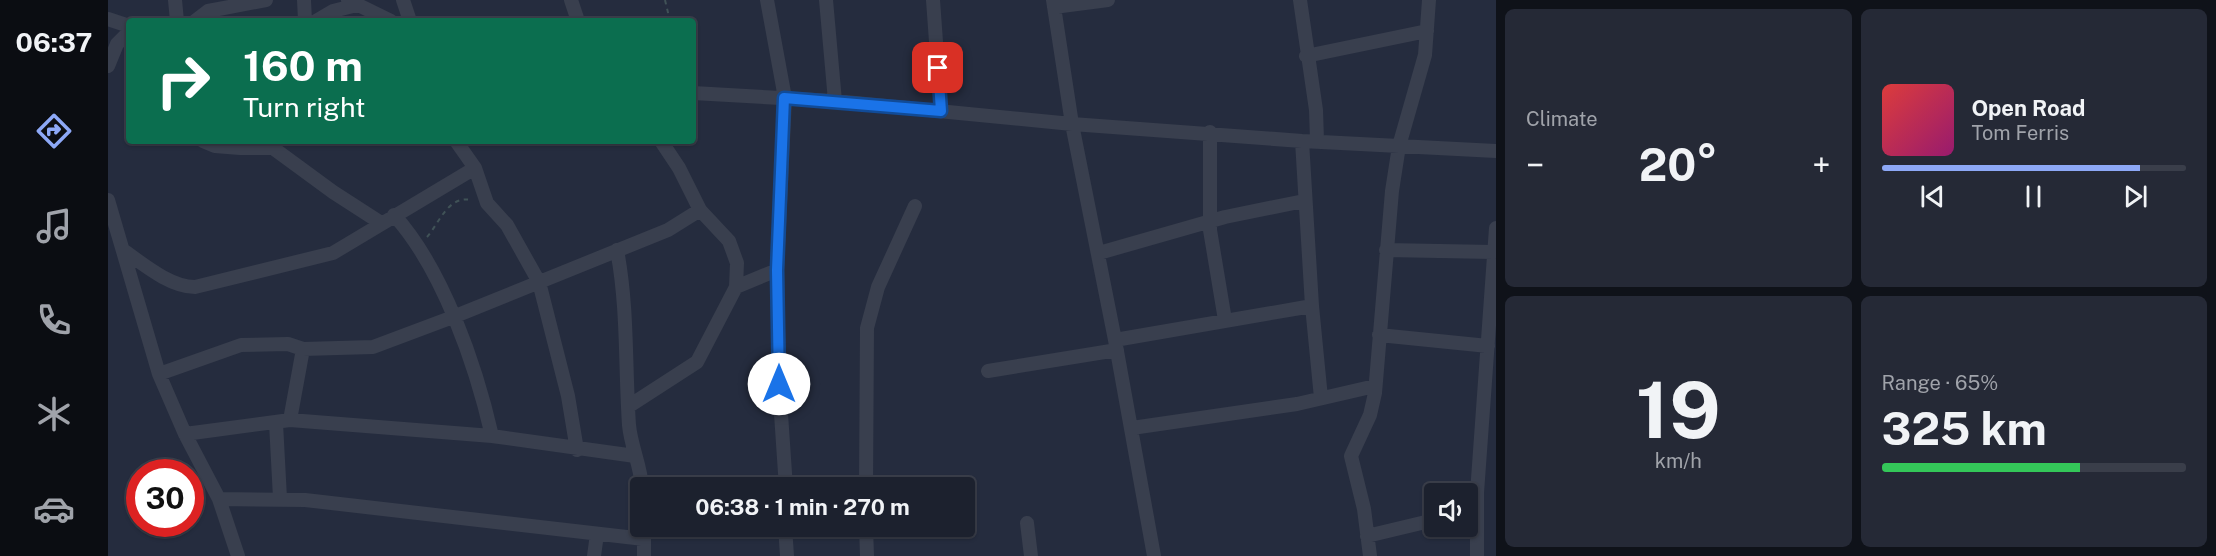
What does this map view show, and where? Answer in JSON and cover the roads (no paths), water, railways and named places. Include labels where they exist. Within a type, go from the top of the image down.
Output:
[{"type":"street","points":[[175,0],[177,18]]},
{"type":"street","points":[[199,18],[208,11],[266,0]]},
{"type":"street","points":[[304,0],[305,18]]},
{"type":"street","points":[[403,0],[409,18]]},
{"type":"street","points":[[571,0],[577,18]]},
{"type":"street","points":[[767,0],[784,98],[777,270],[779,384],[785,477]]},
{"type":"street","points":[[826,0],[835,100]]},
{"type":"street","points":[[933,0],[941,111]]},
{"type":"street","points":[[1108,0],[1053,3],[1072,124],[1099,253],[1154,556]]},
{"type":"street","points":[[1300,0],[1306,56],[1316,110],[1317,140]]},
{"type":"street","points":[[1370,556],[1364,509],[1351,456],[1370,415],[1375,386],[1386,250],[1399,146],[1422,71],[1429,0]]},
{"type":"street","points":[[321,18],[353,3],[385,18]]},
{"type":"street","points":[[108,19],[126,25]]},
{"type":"street","points":[[1306,56],[1427,31]]},
{"type":"street","points":[[108,66],[117,44],[126,35]]},
{"type":"street","points":[[696,93],[835,100],[1072,124],[1210,132],[1302,141],[1496,151]]},
{"type":"street","points":[[1210,132],[1211,236],[1225,320]]},
{"type":"street","points":[[1302,141],[1304,201],[1321,398]]},
{"type":"street","points":[[210,144],[240,148],[272,144],[333,192],[381,223]]},
{"type":"street","points":[[458,144],[475,168],[487,203],[507,225],[539,282],[566,387],[577,450]]},
{"type":"street","points":[[629,406],[697,362],[736,287],[735,252],[722,232],[700,210],[679,168],[663,144]]},
{"type":"street","points":[[123,250],[168,279],[195,287],[333,253],[475,168]]},
{"type":"street","points":[[108,200],[159,374],[185,434],[219,499],[238,556]]},
{"type":"street","points":[[1099,253],[1211,220],[1304,201]]},
{"type":"street","points":[[866,477],[867,328],[878,286],[915,206]]},
{"type":"street","points":[[159,374],[241,345],[288,344],[303,349],[373,346],[453,317],[668,230],[700,210]]},
{"type":"street","points":[[394,215],[418,245],[453,317],[476,374],[492,436]]},
{"type":"street","points":[[1475,483],[1496,228]]},
{"type":"street","points":[[617,250],[624,289],[631,444],[641,477]]},
{"type":"street","points":[[1386,250],[1493,252]]},
{"type":"street","points":[[736,287],[777,270]]},
{"type":"street","points":[[988,371],[1225,320],[1312,306]]},
{"type":"street","points":[[1378,335],[1488,346]]},
{"type":"street","points":[[280,498],[283,421],[303,349]]},
{"type":"street","points":[[1132,428],[1220,417],[1375,386]]},
{"type":"street","points":[[185,434],[283,421],[492,436],[577,450],[635,456]]},
{"type":"street","points":[[219,499],[280,498],[597,534],[630,533]]},
{"type":"street","points":[[1367,536],[1424,522]]},
{"type":"street","points":[[1027,523],[1031,556]]},
{"type":"street","points":[[594,556],[597,534]]},
{"type":"street","points":[[644,537],[644,556]]},
{"type":"street","points":[[786,537],[787,556]]},
{"type":"street","points":[[866,537],[867,556]]},
{"type":"street","points":[[1475,537],[1477,556]]}]
